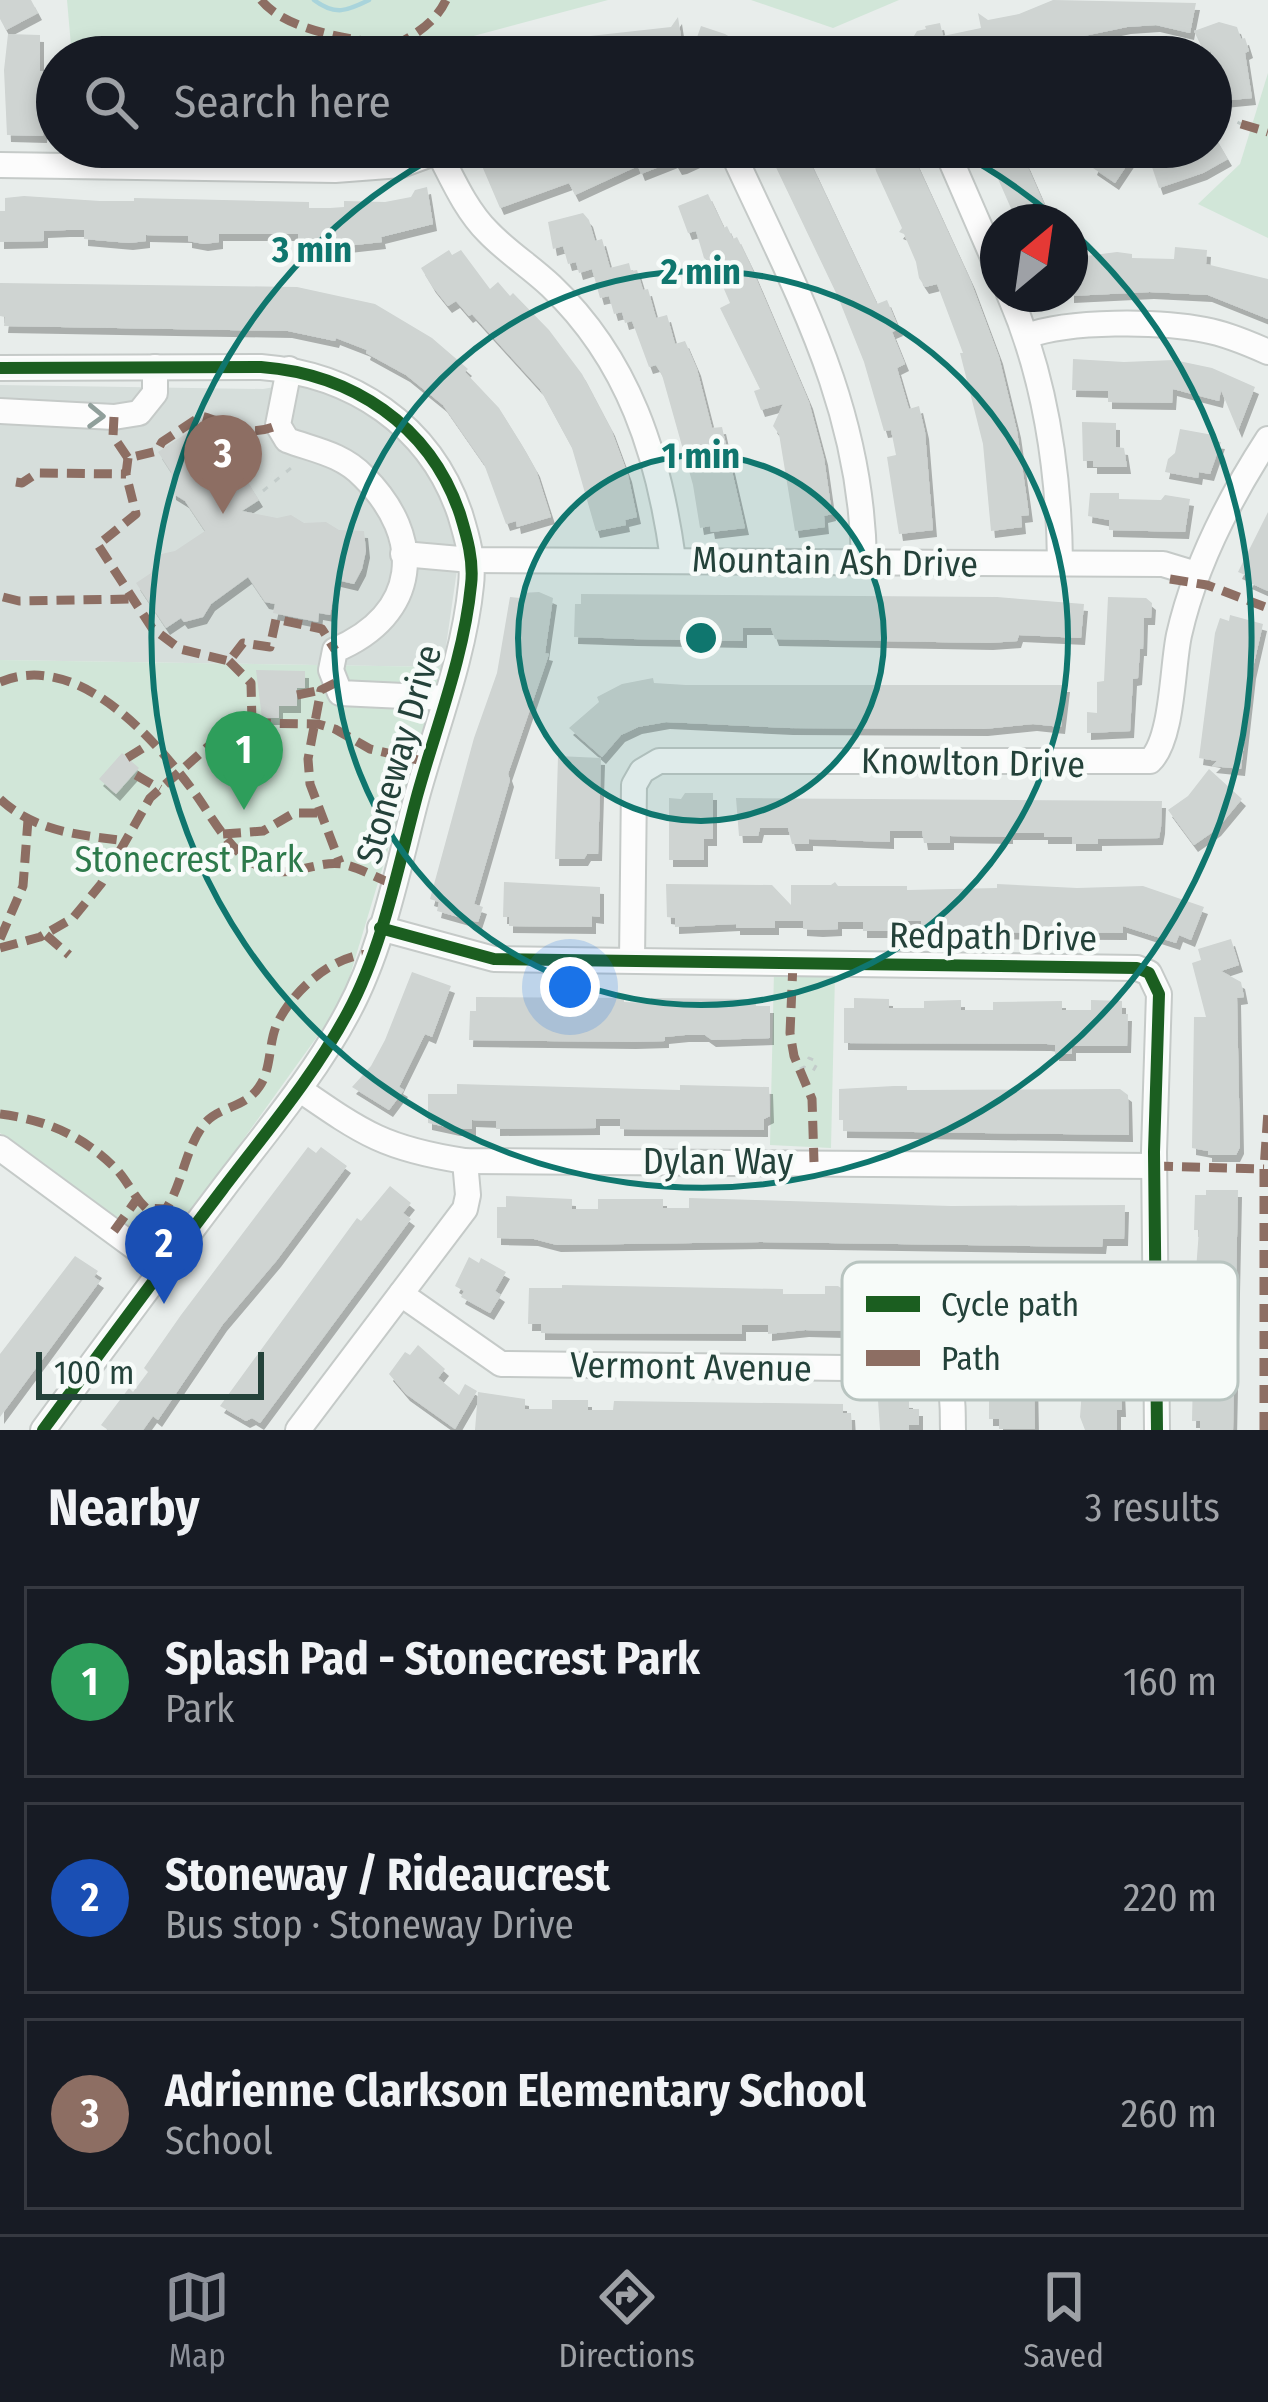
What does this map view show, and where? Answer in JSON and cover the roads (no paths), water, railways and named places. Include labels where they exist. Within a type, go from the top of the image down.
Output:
[{"type":"street","points":[[0,166],[36,166]]},
{"type":"street","points":[[168,168],[361,168]]},
{"type":"street","points":[[454,168],[485,229],[552,287],[604,349],[627,388],[654,457],[673,559]]},
{"type":"street","points":[[739,168],[832,373],[859,476],[864,562]]},
{"type":"street","points":[[954,168],[980,228]]},
{"type":"street","points":[[1017,312],[1027,336],[1060,495],[1060,562]]},
{"type":"street","points":[[1027,336],[1059,325],[1185,327],[1209,330],[1268,352]]},
{"type":"street","points":[[0,411],[114,417],[139,413],[154,393],[155,367]]},
{"type":"street","name":"Stoneway Drive","points":[[0,368],[289,369],[317,376],[365,396],[410,431],[454,497],[471,560],[467,609],[446,698],[380,928],[351,1008],[299,1089],[43,1430]]},
{"type":"street","points":[[289,369],[278,425],[287,440],[329,452],[362,475],[386,506],[406,572],[396,604],[378,626],[335,650],[331,670],[340,693],[446,698]]},
{"type":"street","name":"Knowlton Drive","points":[[632,960],[634,785],[649,765],[668,759],[1150,761],[1163,740],[1178,637],[1196,574],[1268,439]]},
{"type":"street","name":"Mountain Ash Drive","points":[[403,554],[471,560],[1163,564],[1196,574]]},
{"type":"street","name":"Redpath Drive","points":[[380,928],[494,959],[1136,968],[1149,973],[1159,994],[1156,1262]]},
{"type":"street","name":"Dylan Way","points":[[299,1089],[359,1131],[394,1148],[465,1161],[1155,1166]]},
{"type":"street","points":[[0,1148],[163,1268]]},
{"type":"street","points":[[298,1430],[465,1209],[465,1161]]},
{"type":"street","name":"Vermont Avenue","points":[[401,1294],[501,1364],[842,1368]]},
{"type":"street","name":"Vermont Avenue","points":[[952,1400],[953,1430]]},
{"type":"street","name":"Redpath Drive","points":[[1157,1400],[1157,1430]]},
{"type":"waterway","points":[[314,0],[341,10],[369,0]]},
{"type":"place","name":"Adrienne Clarkson Elementary School","points":[[223,514]]},
{"type":"place","name":"Splash Pad - Stonecrest Park","points":[[244,810]]},
{"type":"place","name":"Stoneway / Rideaucrest","points":[[164,1304]]},
{"type":"park label","name":"Stonecrest Park","points":[[189,859]]}]
